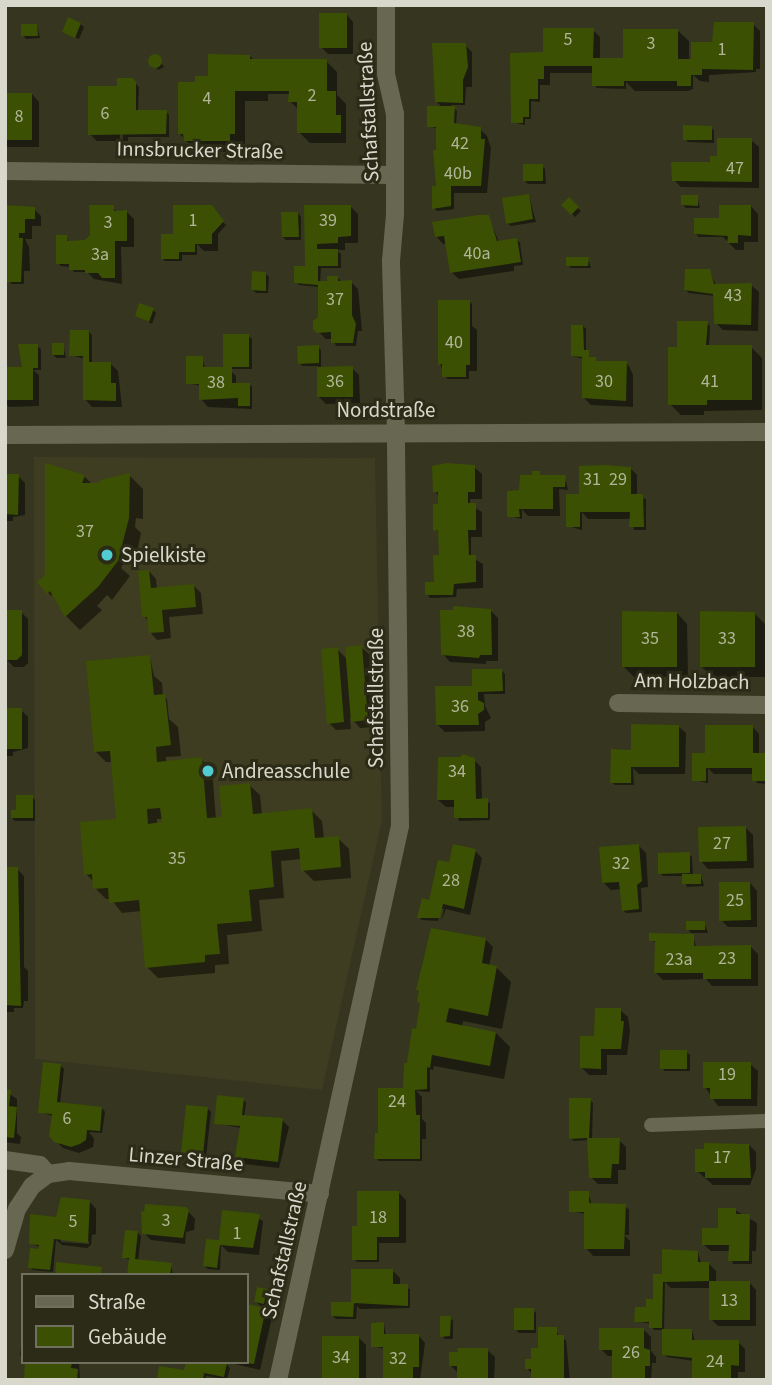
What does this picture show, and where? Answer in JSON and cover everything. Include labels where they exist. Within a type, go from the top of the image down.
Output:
[{"type":"street","name":"Schafstallstraße","points":[[278,1380],[400,826],[397,432],[391,261],[395,114],[386,74],[386,5]]},
{"type":"street","name":"Innsbrucker Straße","points":[[5,171],[395,175]]},
{"type":"street","name":"Nordstraße","points":[[5,435],[767,432]]},
{"type":"street","name":"Am Holzbach","points":[[618,703],[767,705]]},
{"type":"street","name":"Linzer Straße","points":[[5,1160],[40,1165],[48,1174],[69,1171],[320,1194]]},
{"type":"street","points":[[5,1250],[17,1209],[32,1186],[48,1174]]},
{"type":"lane","points":[[651,1125],[767,1121]]},
{"type":"shaded area","name":"Andreasschule","points":[[34,457],[375,458],[382,820],[322,1090],[35,1059]]},
{"type":"building","points":[[319,13],[347,13],[347,48],[319,48]]},
{"type":"building","points":[[68,17],[81,23],[75,38],[62,32]]},
{"type":"building","points":[[714,22],[754,22],[753,70],[702,69],[702,75],[691,75],[691,86],[677,86],[677,81],[624,81],[624,86],[592,86],[592,66],[544,66],[544,79],[538,79],[538,99],[529,99],[529,117],[523,117],[523,123],[511,123],[510,53],[543,52],[543,28],[594,28],[593,58],[623,58],[623,29],[678,29],[678,59],[691,59],[691,42],[712,42]]},
{"type":"building","points":[[21,24],[37,24],[38,36],[21,36]]},
{"type":"building","points":[[432,43],[466,43],[468,67],[463,80],[463,103],[435,102]]},
{"type":"building","points":[[155,54],[160,56],[160,66],[155,68],[150,66],[148,61],[150,56]]},
{"type":"building","points":[[208,54],[250,55],[250,59],[327,59],[327,91],[336,91],[336,115],[341,115],[341,133],[297,133],[297,102],[288,102],[289,91],[235,91],[235,134],[230,134],[230,141],[184,141],[183,134],[178,134],[178,82],[195,82],[195,76],[208,76]]},
{"type":"building","points":[[117,78],[133,78],[136,82],[136,110],[167,110],[166,134],[88,135],[88,86],[117,86]]},
{"type":"building","points":[[5,93],[32,93],[32,140],[5,140]]},
{"type":"building","points":[[427,106],[455,106],[454,123],[481,127],[481,139],[485,139],[481,186],[451,186],[451,206],[432,209],[432,186],[436,186],[433,150],[436,150],[436,127],[427,127]]},
{"type":"building","points":[[683,125],[712,126],[712,140],[683,140]]},
{"type":"building","points":[[717,138],[752,138],[752,182],[672,181],[671,162],[710,162],[710,156],[717,156]]},
{"type":"building","points":[[523,164],[543,164],[543,181],[523,181]]},
{"type":"building","points":[[529,194],[533,219],[506,224],[502,198]]},
{"type":"building","points":[[681,195],[698,195],[698,206],[681,205]]},
{"type":"building","points":[[569,197],[579,207],[571,215],[561,205]]},
{"type":"building","points":[[5,205],[35,207],[35,219],[25,219],[25,233],[19,233],[19,238],[23,238],[21,282],[6,282]]},
{"type":"building","points":[[89,205],[114,205],[114,211],[127,210],[127,241],[115,241],[115,278],[102,278],[98,273],[85,273],[85,270],[69,270],[69,264],[56,264],[56,235],[67,235],[67,241],[85,240],[90,235]]},
{"type":"building","points":[[173,205],[212,205],[224,221],[212,234],[212,244],[195,244],[195,252],[179,252],[179,259],[161,259],[161,234],[173,234]]},
{"type":"building","points":[[304,205],[351,205],[351,236],[338,237],[338,243],[317,244],[317,249],[338,249],[338,266],[318,266],[318,281],[327,281],[327,276],[338,276],[338,281],[352,280],[352,315],[356,324],[353,343],[331,343],[331,332],[317,333],[313,329],[313,321],[318,317],[318,285],[294,283],[294,266],[305,266]]},
{"type":"building","points":[[719,205],[751,205],[751,236],[738,235],[738,243],[727,243],[728,236],[694,234],[694,218],[719,218]]},
{"type":"building","points":[[281,212],[298,212],[299,237],[282,237]]},
{"type":"building","points":[[489,215],[497,241],[517,238],[521,262],[450,273],[444,236],[435,237],[432,222]]},
{"type":"building","points":[[566,257],[589,257],[588,266],[566,266]]},
{"type":"building","points":[[685,269],[710,269],[714,284],[752,283],[751,325],[714,324],[713,294],[684,290]]},
{"type":"building","points":[[252,271],[266,272],[266,291],[251,290]]},
{"type":"building","points":[[438,300],[470,300],[470,365],[466,365],[466,377],[442,377],[442,364],[438,365]]},
{"type":"building","points":[[139,303],[154,308],[149,322],[135,316]]},
{"type":"building","points":[[677,321],[708,321],[706,345],[752,345],[752,400],[707,400],[707,405],[668,405],[668,347],[677,347]]},
{"type":"building","points":[[571,325],[583,325],[584,350],[589,350],[589,357],[596,357],[596,361],[627,361],[626,401],[582,398],[582,357],[571,356]]},
{"type":"building","points":[[70,330],[89,330],[89,362],[111,362],[111,383],[116,383],[116,401],[83,400],[83,356],[69,356]]},
{"type":"building","points":[[223,334],[249,334],[249,367],[232,367],[232,383],[250,383],[250,406],[238,406],[238,398],[199,400],[199,384],[186,384],[186,356],[203,356],[203,367],[223,367]]},
{"type":"building","points":[[52,343],[64,343],[64,355],[52,355]]},
{"type":"building","points":[[18,344],[38,344],[38,368],[33,368],[33,400],[5,400],[5,367],[22,367]]},
{"type":"building","points":[[319,345],[319,363],[298,364],[297,346]]},
{"type":"building","points":[[353,366],[353,397],[317,397],[317,367]]},
{"type":"building","points":[[45,463],[85,475],[82,483],[100,483],[100,480],[130,473],[129,518],[118,561],[98,587],[65,617],[50,591],[47,594],[37,582],[45,575]]},
{"type":"building","points":[[446,463],[475,465],[475,492],[468,492],[468,503],[476,503],[476,530],[468,530],[469,555],[476,555],[476,582],[454,584],[453,595],[425,595],[425,582],[434,582],[433,555],[439,555],[438,530],[433,531],[433,504],[438,504],[438,492],[433,492],[432,466]]},
{"type":"building","points":[[579,466],[631,467],[631,494],[643,494],[644,527],[629,527],[630,512],[580,512],[580,527],[566,527],[566,494],[579,494]]},
{"type":"building","points":[[532,471],[540,471],[540,475],[566,475],[565,487],[553,487],[553,509],[519,509],[520,517],[507,517],[507,491],[519,490],[520,475],[532,475]]},
{"type":"building","points":[[5,474],[19,474],[18,515],[5,514]]},
{"type":"building","points":[[149,570],[151,588],[194,584],[196,607],[162,610],[164,632],[149,633],[147,617],[142,617],[138,571]]},
{"type":"building","points":[[453,606],[491,609],[492,655],[480,655],[479,658],[441,655],[440,610],[453,610]]},
{"type":"building","points":[[5,610],[22,610],[22,655],[17,660],[5,660]]},
{"type":"building","points":[[622,611],[677,612],[677,667],[622,667]]},
{"type":"building","points":[[700,611],[755,612],[755,667],[700,667]]},
{"type":"building","points":[[362,645],[368,720],[351,722],[345,647]]},
{"type":"building","points":[[338,647],[344,722],[327,724],[321,649]]},
{"type":"building","points":[[150,655],[154,695],[165,694],[171,745],[156,747],[157,762],[202,757],[207,818],[222,817],[219,786],[250,783],[253,814],[312,808],[315,838],[339,836],[341,867],[301,871],[299,848],[271,851],[274,887],[249,890],[252,921],[217,924],[220,954],[205,955],[205,962],[145,968],[139,900],[109,903],[108,888],[93,889],[92,874],[84,875],[80,822],[116,819],[110,751],[94,752],[86,661]],"holes":[[[160,808],[162,822],[148,824],[147,809]]]},
{"type":"building","points":[[472,669],[502,669],[503,691],[478,692],[478,700],[484,703],[484,710],[478,714],[479,725],[436,725],[435,686],[472,686]]},
{"type":"building","points":[[5,708],[22,708],[22,749],[5,749]]},
{"type":"building","points":[[631,724],[679,725],[679,767],[631,767],[631,783],[610,783],[611,749],[631,750]]},
{"type":"building","points":[[705,725],[753,725],[753,753],[766,753],[766,781],[752,781],[752,768],[706,768],[706,781],[692,781],[692,753],[705,753]]},
{"type":"building","points":[[463,754],[475,758],[476,799],[488,798],[488,818],[454,818],[454,800],[437,800],[438,757],[460,757]]},
{"type":"building","points":[[16,795],[33,795],[33,818],[11,818],[11,810],[16,810]]},
{"type":"building","points":[[746,826],[747,861],[699,862],[698,827]]},
{"type":"building","points":[[453,844],[476,849],[464,909],[443,904],[440,918],[417,918],[422,898],[429,900],[438,860],[449,862]]},
{"type":"building","points":[[639,844],[642,881],[637,885],[639,909],[622,911],[619,882],[602,883],[599,847]]},
{"type":"building","points":[[690,852],[690,873],[658,874],[658,853]]},
{"type":"building","points":[[5,867],[18,867],[21,1006],[5,1005]]},
{"type":"building","points":[[682,874],[701,874],[701,884],[682,884]]},
{"type":"building","points":[[719,882],[750,882],[751,920],[719,921]]},
{"type":"building","points":[[686,921],[705,921],[705,930],[686,930]]},
{"type":"building","points":[[431,928],[486,938],[482,963],[497,966],[488,1016],[449,1008],[446,1022],[496,1032],[490,1066],[432,1055],[430,1068],[427,1067],[427,1089],[415,1090],[416,1115],[420,1115],[420,1159],[374,1159],[375,1133],[378,1133],[378,1088],[403,1088],[404,1063],[407,1063],[412,1028],[416,1029],[420,1003],[417,1002],[419,991],[416,990]]},
{"type":"building","points":[[649,933],[694,934],[694,946],[751,945],[751,979],[703,979],[703,973],[654,973],[655,941],[649,941]]},
{"type":"building","points":[[595,1008],[621,1008],[621,1021],[624,1021],[621,1049],[601,1049],[601,1069],[580,1068],[580,1036],[594,1036]]},
{"type":"building","points":[[660,1050],[687,1050],[687,1069],[660,1069]]},
{"type":"building","points":[[43,1062],[61,1064],[57,1102],[102,1107],[100,1131],[87,1130],[86,1140],[80,1144],[71,1147],[54,1142],[49,1136],[52,1114],[38,1113]]},
{"type":"building","points":[[703,1062],[751,1062],[751,1099],[710,1099],[710,1088],[703,1088]]},
{"type":"building","points":[[5,1089],[11,1090],[9,1106],[17,1107],[14,1138],[5,1137]]},
{"type":"building","points":[[217,1095],[244,1098],[242,1115],[283,1118],[278,1162],[235,1157],[240,1126],[214,1124]]},
{"type":"building","points":[[569,1098],[591,1098],[589,1138],[620,1138],[619,1164],[612,1164],[611,1178],[589,1178],[587,1138],[569,1139]]},
{"type":"building","points":[[186,1105],[208,1107],[203,1155],[181,1153]]},
{"type":"building","points":[[704,1143],[749,1144],[751,1178],[705,1178],[705,1172],[695,1172],[695,1149],[704,1149]]},
{"type":"building","points":[[357,1191],[399,1191],[399,1237],[377,1237],[377,1260],[352,1260],[352,1226],[357,1226]]},
{"type":"building","points":[[569,1191],[589,1191],[589,1203],[626,1204],[624,1249],[584,1249],[584,1212],[569,1212]]},
{"type":"building","points":[[61,1197],[90,1200],[88,1243],[54,1239],[50,1270],[28,1268],[30,1248],[38,1249],[39,1245],[29,1244],[30,1214],[56,1217]]},
{"type":"building","points":[[145,1204],[186,1207],[189,1210],[183,1238],[142,1234],[141,1211],[144,1212]]},
{"type":"building","points":[[718,1208],[736,1208],[736,1214],[750,1214],[749,1261],[728,1261],[729,1245],[702,1245],[702,1228],[718,1228]]},
{"type":"building","points":[[222,1210],[260,1214],[253,1248],[220,1245],[217,1268],[203,1266],[206,1239],[219,1240]]},
{"type":"building","points":[[125,1230],[138,1231],[135,1259],[172,1263],[170,1273],[127,1273],[129,1258],[122,1258]]},
{"type":"building","points":[[662,1249],[698,1251],[698,1262],[709,1262],[709,1281],[663,1282],[662,1328],[649,1328],[649,1322],[634,1322],[635,1307],[646,1307],[646,1299],[653,1299],[653,1274],[662,1274]]},
{"type":"building","points":[[56,1262],[102,1267],[101,1273],[55,1273]]},
{"type":"building","points":[[351,1269],[393,1269],[393,1284],[408,1284],[408,1306],[354,1303],[353,1317],[331,1316],[331,1302],[351,1302]]},
{"type":"building","points":[[709,1281],[750,1281],[750,1320],[709,1320]]},
{"type":"building","points":[[257,1287],[267,1289],[264,1304],[254,1302]]},
{"type":"building","points":[[248,1304],[266,1308],[254,1364],[248,1363]]},
{"type":"building","points":[[514,1308],[534,1308],[534,1330],[514,1330]]},
{"type":"building","points":[[440,1316],[451,1316],[450,1336],[440,1337]]},
{"type":"building","points":[[384,1322],[384,1334],[419,1334],[419,1367],[413,1367],[413,1379],[383,1379],[383,1347],[371,1347],[371,1323]]},
{"type":"building","points":[[538,1327],[557,1327],[557,1335],[564,1335],[564,1380],[531,1380],[531,1369],[525,1369],[525,1359],[531,1359],[531,1348],[538,1348]]},
{"type":"building","points":[[599,1328],[644,1328],[644,1348],[650,1350],[650,1366],[645,1366],[645,1380],[612,1380],[612,1350],[599,1350]]},
{"type":"building","points":[[662,1329],[692,1329],[692,1340],[739,1340],[739,1366],[731,1365],[731,1380],[692,1380],[692,1358],[662,1355]]},
{"type":"building","points":[[322,1336],[359,1336],[359,1380],[322,1380]]},
{"type":"building","points":[[457,1348],[488,1348],[488,1380],[457,1380],[457,1366],[449,1366],[449,1352],[458,1352]]},
{"type":"building","points":[[25,1364],[72,1364],[71,1368],[78,1369],[77,1380],[24,1380]]},
{"type":"building","points":[[186,1364],[227,1364],[224,1377],[204,1373],[203,1380],[157,1379],[159,1366],[184,1370]]},
{"type":"place","name":"Spielkiste","points":[[107,555]]},
{"type":"place","name":"Andreasschule","points":[[208,771]]}]
